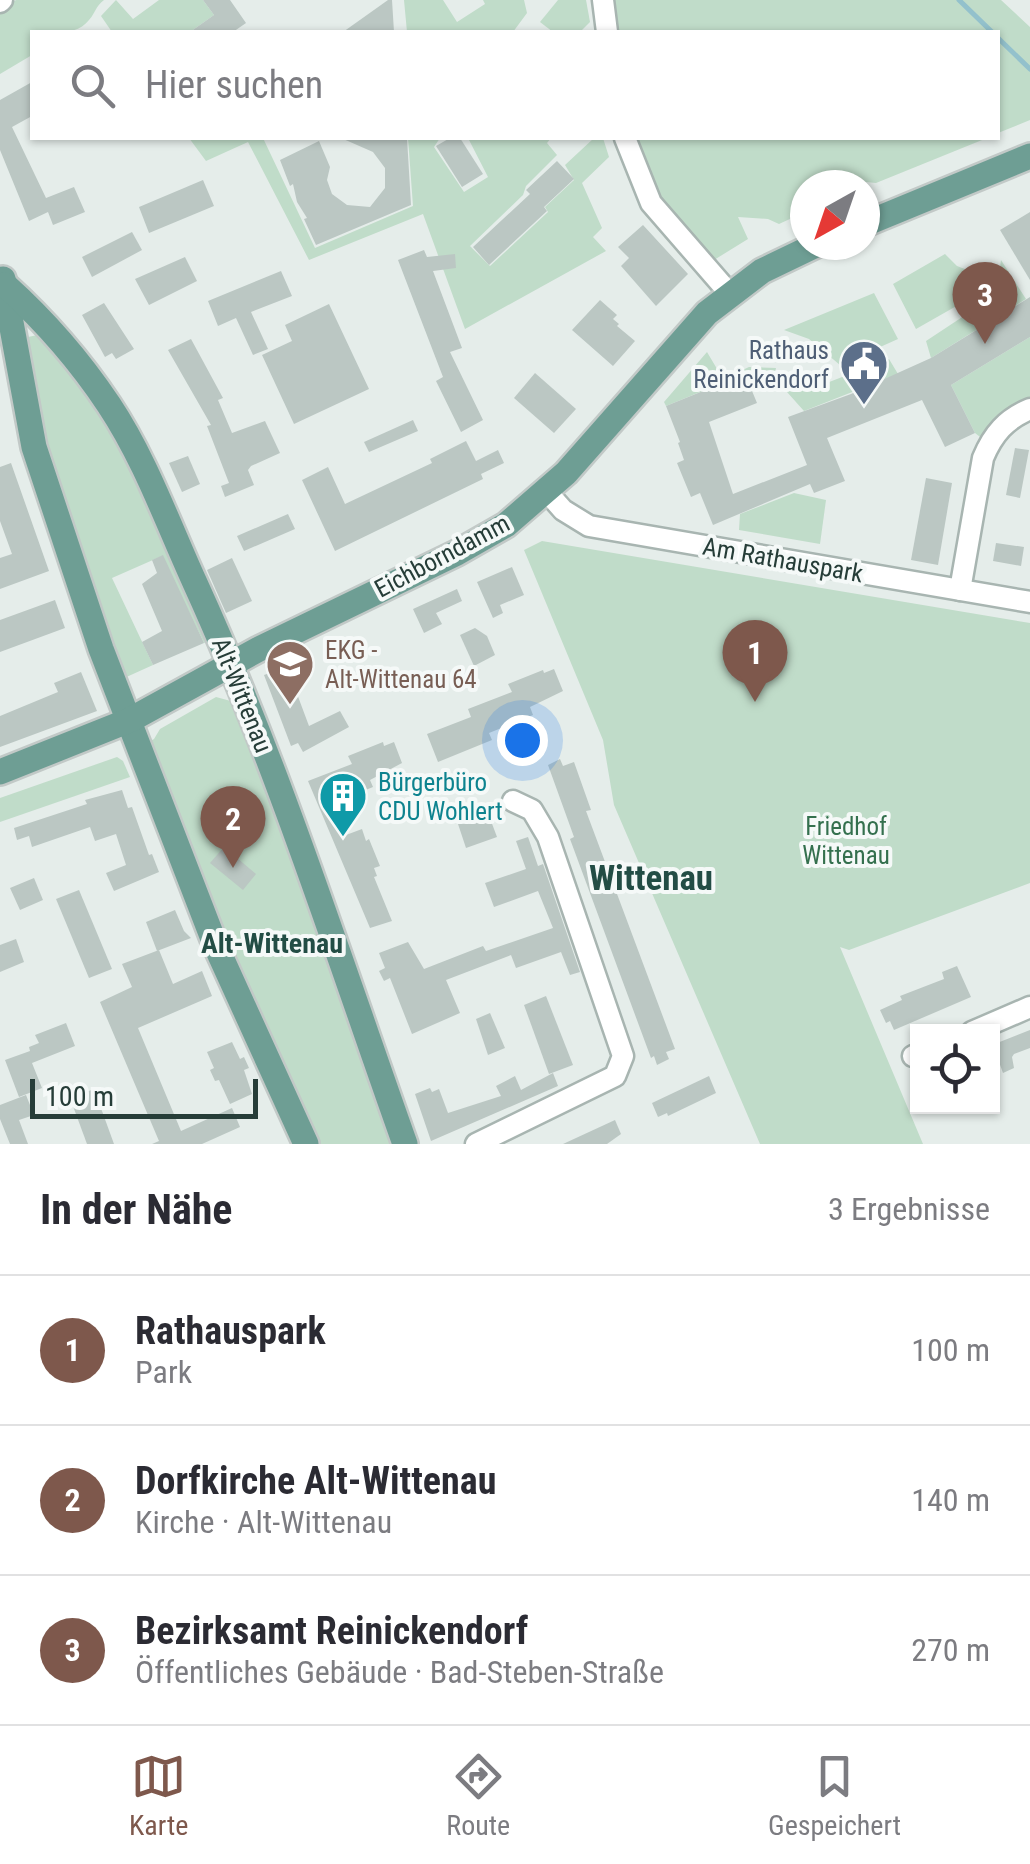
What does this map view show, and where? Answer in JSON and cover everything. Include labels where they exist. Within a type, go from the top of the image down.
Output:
[{"type":"main road","points":[[880,218],[1030,156]]},
{"type":"main road","name":"Eichborndamm","points":[[0,772],[130,720],[231,664],[484,539],[547,492],[691,329],[730,294],[762,271],[790,258]]},
{"type":"main road","name":"Alt-Wittenau","points":[[3,279],[50,326],[111,407],[148,478],[231,664],[279,786],[405,1144]]},
{"type":"main road","name":"Alt-Wittenau","points":[[3,279],[34,447],[101,649],[215,944],[306,1144]]},
{"type":"street","points":[[603,0],[608,30]]},
{"type":"street","points":[[627,140],[651,203],[730,294]]},
{"type":"street","points":[[960,590],[983,458],[992,437],[1008,421],[1030,409]]},
{"type":"street","name":"Am Rathauspark","points":[[547,492],[564,510],[589,526],[1030,602]]},
{"type":"street","points":[[476,1144],[615,1076],[623,1056],[548,837],[532,810],[513,801]]},
{"type":"street","points":[[991,1024],[1030,1007]]},
{"type":"green space","points":[[16,0],[104,0],[77,29],[30,30],[30,56],[0,74],[0,11]]},
{"type":"green space","points":[[116,0],[133,19],[159,0],[203,0],[214,15],[193,30],[111,30],[101,16]]},
{"type":"green space","points":[[404,0],[443,0],[457,22],[485,4],[483,0],[524,0],[527,13],[514,30],[407,30]]},
{"type":"green space","points":[[558,0],[586,0],[590,22],[582,30],[550,30],[540,22]]},
{"type":"green space","points":[[611,0],[1001,0],[1030,27],[1030,120],[1000,132],[1000,30],[616,30]]},
{"type":"green space","points":[[190,140],[264,140],[315,248],[413,206],[408,140],[439,140],[434,147],[464,192],[488,177],[469,140],[549,140],[547,143],[557,155],[526,186],[523,195],[470,246],[490,266],[548,212],[545,207],[574,180],[565,165],[592,140],[604,140],[609,157],[582,183],[602,228],[593,237],[606,251],[465,329],[423,214],[309,260],[248,142],[206,161]]},
{"type":"green space","points":[[634,140],[982,140],[880,181],[880,170],[790,170],[790,219],[779,224],[768,219],[738,217],[748,239],[714,260],[666,204]]},
{"type":"green space","points":[[945,254],[957,266],[970,271],[972,293],[967,300],[916,329],[893,284]]},
{"type":"green space","points":[[1001,260],[1026,299],[931,358],[926,341],[985,302],[998,282]]},
{"type":"green space","points":[[874,293],[898,339],[840,365],[809,339],[784,330]]},
{"type":"green space","points":[[42,334],[102,410],[143,488],[211,640],[204,643],[162,556],[112,578],[153,665],[122,679],[50,467],[24,343],[28,337]]},
{"type":"green space","points":[[1030,337],[1030,404],[984,440],[975,433],[951,385]]},
{"type":"green space","points":[[707,352],[723,379],[749,367],[776,368],[772,386],[751,388],[744,374],[666,406],[664,402]]},
{"type":"green space","points":[[889,359],[898,374],[804,411],[787,392],[797,377],[811,389]]},
{"type":"green space","points":[[794,493],[826,500],[820,544],[739,530],[740,514]]},
{"type":"green space","name":"Friedhof Wittenau","points":[[542,541],[1030,623],[1030,883],[849,950],[840,947],[923,1144],[760,1144],[614,805],[603,740],[524,550]]},
{"type":"green space","points":[[216,697],[238,703],[396,1144],[311,1144],[215,922],[147,743],[160,729]]},
{"type":"green space","points":[[117,757],[130,777],[0,822],[0,798]]},
{"type":"building","points":[[203,0],[230,0],[246,23],[236,30],[193,30],[214,15]]},
{"type":"building","points":[[388,0],[392,0],[394,30],[346,30]]},
{"type":"building","points":[[30,83],[30,117],[12,127],[46,198],[74,187],[85,212],[53,225],[48,212],[29,221],[0,150],[0,100]]},
{"type":"building","points":[[346,140],[407,140],[411,205],[316,245],[280,160],[319,141],[330,167],[327,180],[332,194],[347,205],[370,207],[385,188],[385,168],[373,152]]},
{"type":"building","points":[[446,140],[461,140],[483,174],[462,187],[436,146]]},
{"type":"building","points":[[557,161],[574,179],[544,207],[547,211],[489,265],[473,247],[530,194],[526,190]]},
{"type":"building","points":[[203,180],[214,206],[149,233],[139,207]]},
{"type":"building","points":[[1030,212],[1030,280],[1000,230]]},
{"type":"building","points":[[643,225],[688,274],[656,306],[621,266],[629,258],[618,247]]},
{"type":"building","points":[[132,232],[142,250],[92,277],[82,257]]},
{"type":"building","points":[[424,250],[427,257],[455,254],[456,268],[433,271],[462,348],[450,352],[483,420],[461,432],[436,381],[443,377],[398,260]]},
{"type":"building","points":[[185,257],[197,281],[149,305],[135,279]]},
{"type":"building","points":[[281,271],[292,296],[251,312],[268,349],[253,355],[236,318],[218,326],[208,301]]},
{"type":"building","name":"Rathaus Reinickendorf","points":[[1030,297],[1030,337],[951,385],[975,433],[945,447],[922,400],[827,438],[845,481],[814,493],[810,484],[713,525],[700,493],[691,497],[677,463],[684,460],[666,406],[745,374],[757,403],[709,422],[733,494],[807,465],[788,417],[931,358]]},
{"type":"building","points":[[600,300],[617,315],[613,319],[617,326],[635,341],[613,366],[572,330]]},
{"type":"building","points":[[104,303],[134,349],[116,359],[112,353],[105,357],[82,315]]},
{"type":"building","points":[[329,304],[369,389],[294,424],[262,355],[292,341],[285,325]]},
{"type":"building","points":[[191,339],[223,398],[218,400],[232,433],[265,421],[280,453],[251,466],[248,470],[254,485],[225,497],[221,486],[229,483],[207,426],[211,425],[168,350]]},
{"type":"building","points":[[535,373],[576,409],[554,433],[514,398]]},
{"type":"building","points":[[413,420],[418,431],[369,452],[364,442]]},
{"type":"building","points":[[466,441],[476,461],[498,450],[504,463],[481,474],[483,479],[335,551],[302,480],[328,467],[345,504],[432,463],[430,459]]},
{"type":"building","points":[[1015,448],[1029,450],[1020,498],[1006,495]]},
{"type":"building","points":[[188,456],[200,484],[182,492],[169,463]]},
{"type":"building","points":[[11,463],[49,571],[0,589],[0,558],[12,554],[0,521],[0,467]]},
{"type":"building","points":[[926,478],[952,483],[938,565],[911,560]]},
{"type":"building","points":[[288,514],[295,529],[244,551],[237,536]]},
{"type":"building","points":[[996,543],[1024,547],[1021,566],[993,561]]},
{"type":"building","points":[[163,555],[204,643],[153,665],[142,642],[162,631],[142,584],[157,573],[152,560]]},
{"type":"building","points":[[232,558],[252,601],[226,613],[207,570]]},
{"type":"building","points":[[512,567],[524,595],[500,605],[503,613],[493,618],[477,582]]},
{"type":"building","points":[[457,589],[462,601],[436,613],[442,624],[424,633],[413,609]]},
{"type":"building","points":[[55,600],[65,628],[0,652],[0,620]]},
{"type":"building","points":[[475,628],[487,636],[495,655],[474,666],[460,635]]},
{"type":"building","points":[[287,667],[309,726],[340,711],[349,727],[303,752],[298,743],[291,746],[264,675]]},
{"type":"building","points":[[554,669],[563,691],[530,707],[533,715],[489,733],[492,740],[438,762],[427,734],[471,717],[468,709],[512,692],[508,684]]},
{"type":"building","points":[[81,672],[97,711],[0,747],[0,716],[58,692],[54,683]]},
{"type":"building","points":[[383,742],[384,746],[394,742],[402,763],[370,780],[373,787],[336,802],[346,835],[362,829],[380,866],[374,868],[374,877],[392,921],[370,928],[308,781],[352,764],[348,756]]},
{"type":"building","points":[[560,759],[563,766],[574,762],[591,810],[586,811],[675,1049],[666,1052],[669,1059],[657,1065],[654,1056],[651,1058],[570,839],[574,837],[548,765]]},
{"type":"building","points":[[122,790],[159,872],[114,891],[106,873],[126,865],[116,834],[95,841],[90,827],[32,847],[29,836],[17,840],[14,828]]},
{"type":"building","points":[[488,813],[497,837],[466,848],[458,824]]},
{"type":"building","points":[[528,837],[538,866],[543,864],[580,972],[570,975],[561,952],[516,968],[511,955],[446,980],[460,1013],[412,1034],[390,978],[384,981],[379,971],[385,968],[379,953],[408,942],[424,969],[483,946],[486,951],[553,928],[538,891],[494,907],[485,883],[526,869],[516,841]]},
{"type":"building","points":[[224,847],[256,874],[243,890],[210,863]]},
{"type":"building","points":[[34,878],[43,900],[20,910],[10,888]]},
{"type":"building","points":[[79,890],[112,969],[89,978],[56,899]]},
{"type":"building","points":[[175,910],[191,938],[157,951],[146,922]]},
{"type":"building","points":[[16,939],[24,962],[0,972],[0,945]]},
{"type":"building","points":[[159,950],[173,984],[202,971],[212,996],[138,1028],[181,1131],[232,1108],[240,1127],[202,1144],[152,1144],[159,1141],[100,1002],[132,987],[122,964]]},
{"type":"building","points":[[957,966],[971,997],[894,1030],[890,1021],[886,1023],[880,1010],[902,1000],[900,996],[944,979],[942,972]]},
{"type":"building","points":[[546,996],[573,1065],[549,1074],[524,1005]]},
{"type":"building","points":[[490,1013],[505,1048],[488,1055],[476,1019]]},
{"type":"building","points":[[66,1023],[75,1046],[32,1063],[42,1088],[19,1097],[5,1060],[30,1051],[29,1047],[39,1043],[35,1035]]},
{"type":"building","points":[[1030,1030],[1030,1048],[1014,1054],[1014,1068],[1003,1073],[1000,1042]]},
{"type":"building","points":[[232,1042],[249,1068],[244,1070],[252,1094],[230,1104],[210,1070],[214,1068],[207,1052]]},
{"type":"building","points":[[553,1073],[558,1086],[431,1141],[415,1094],[439,1089],[448,1113],[501,1096],[496,1086],[515,1076],[521,1090]]},
{"type":"building","points":[[709,1076],[716,1093],[658,1117],[652,1103]]},
{"type":"building","points":[[94,1089],[114,1144],[87,1144],[70,1098]]},
{"type":"building","points":[[26,1095],[34,1115],[19,1120],[28,1144],[10,1144],[0,1119],[0,1105]]},
{"type":"building","points":[[615,1120],[621,1134],[607,1144],[563,1144]]},
{"type":"waterway","points":[[959,0],[990,30]]},
{"type":"waterway","points":[[1000,40],[1030,69]]},
{"type":"place","name":"Bezirksamt Reinickendorf","points":[[985,344]]},
{"type":"place","name":"Rathaus Reinickendorf","points":[[864,406]]},
{"type":"place","name":"Rathauspark","points":[[755,702]]},
{"type":"place","name":"EKG - Alt-Wittenau 64","points":[[290,706]]},
{"type":"place","name":"Bürgerbüro CDU Wohlert","points":[[343,838]]},
{"type":"place","name":"Dorfkirche Alt-Wittenau","points":[[233,868]]},
{"type":"district","name":"Wittenau","points":[[651,878]]},
{"type":"district","name":"Alt-Wittenau","points":[[272,943]]}]
